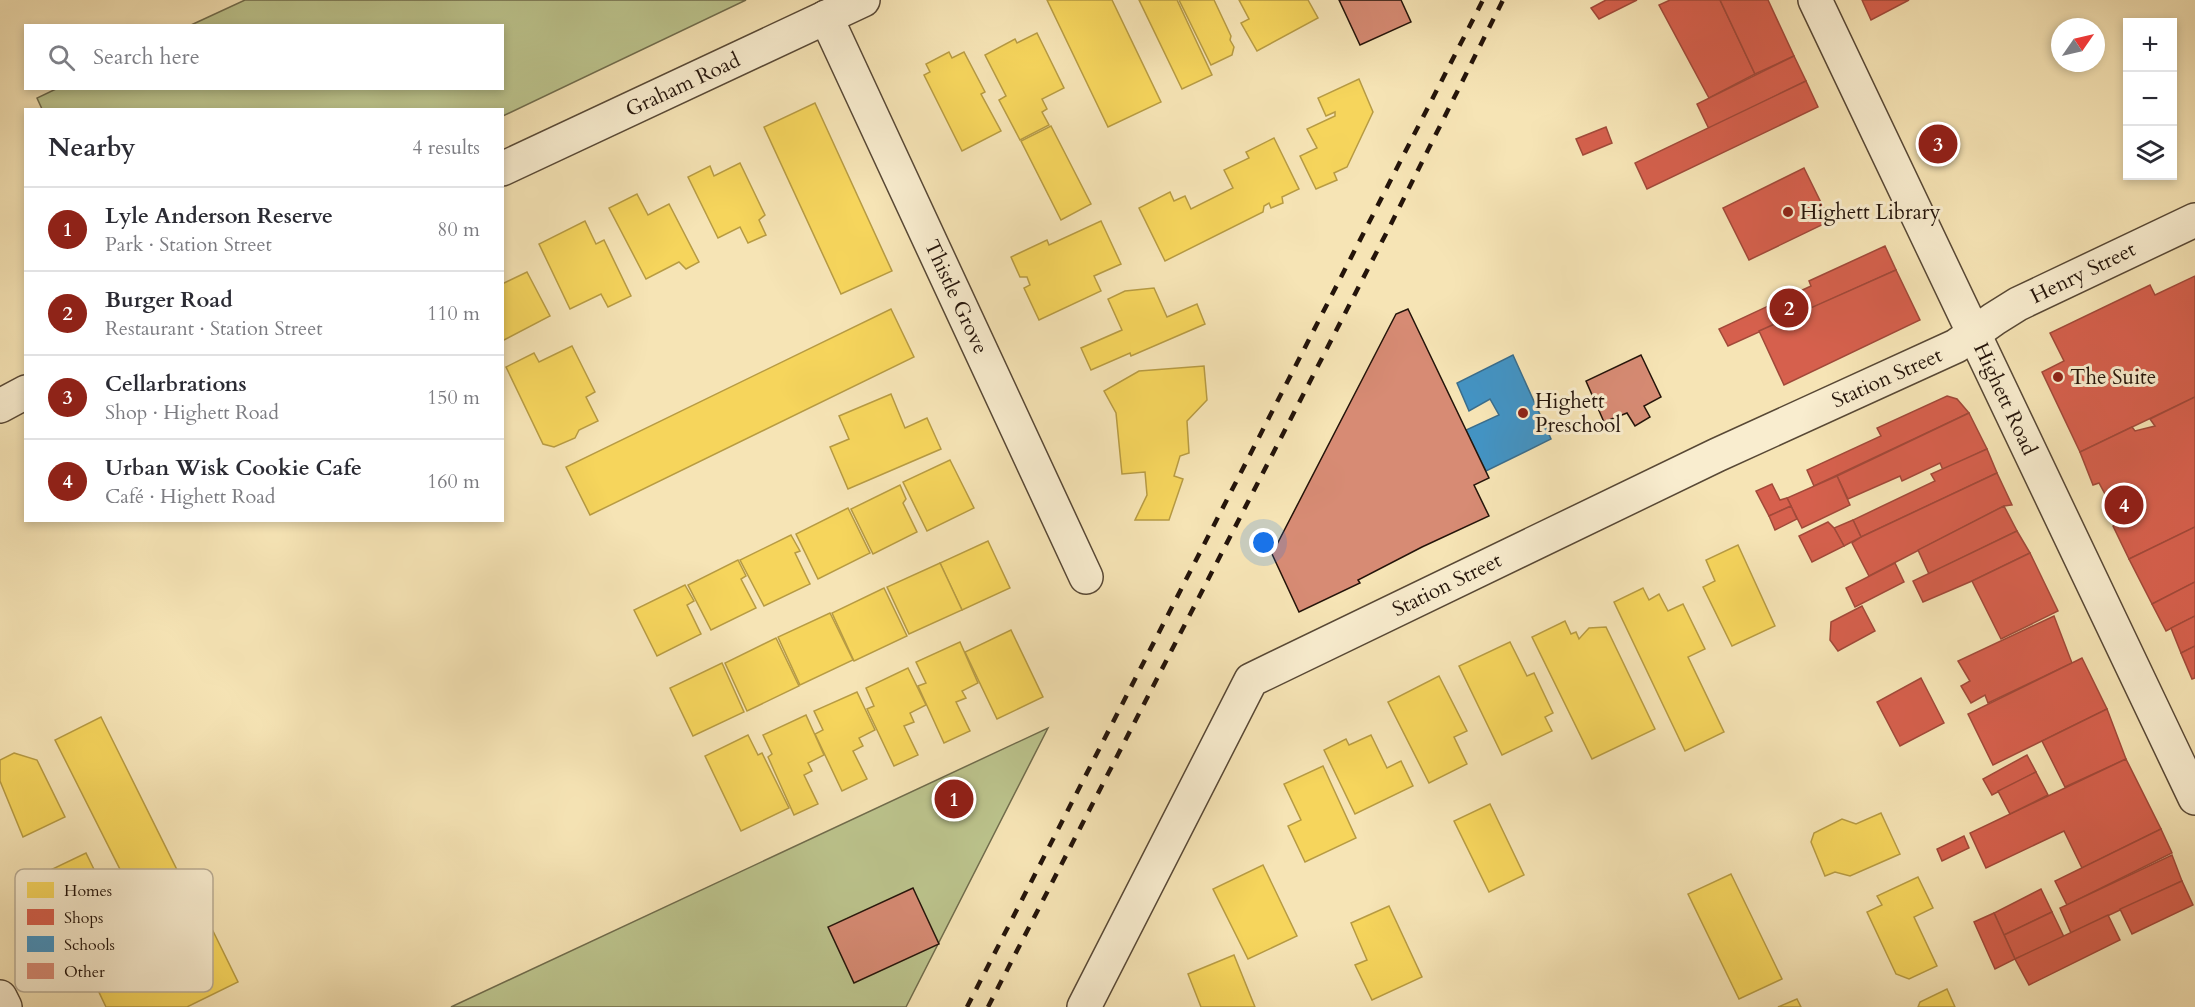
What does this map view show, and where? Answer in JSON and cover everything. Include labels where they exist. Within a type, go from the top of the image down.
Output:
[{"type":"street","name":"Graham Road","points":[[504,168],[862,0]]},
{"type":"street","name":"Highett Road","points":[[1815,0],[2195,798]]},
{"type":"street","name":"Thistle Grove","points":[[826,17],[1086,578]]},
{"type":"street","name":"Henry Street","points":[[1974,333],[2018,304],[2195,220]]},
{"type":"street","name":"Station Street","points":[[1084,1007],[1251,680],[1707,460],[1956,346],[1974,333]]},
{"type":"street","points":[[0,406],[24,393]]},
{"type":"street","points":[[0,997],[4,1007]]},
{"type":"green space","points":[[245,0],[746,0],[504,116],[504,108],[42,108],[37,98],[54,90],[504,90],[504,24],[193,24]]},
{"type":"green space","points":[[1048,728],[906,1007],[451,1007]]},
{"type":"building: Homes","points":[[1047,0],[1112,0],[1161,102],[1108,127]]},
{"type":"building: Homes","points":[[1139,0],[1177,0],[1212,75],[1182,89]]},
{"type":"building: Homes","points":[[1179,0],[1214,0],[1231,36],[1230,40],[1234,47],[1232,55],[1211,65]]},
{"type":"building: Homes","points":[[1239,0],[1308,0],[1318,18],[1257,51],[1241,23],[1249,19]]},
{"type":"building: Homes","points":[[1037,33],[1064,88],[1042,99],[1047,109],[1042,112],[1049,125],[1020,140],[999,100],[1006,96],[985,55],[1015,39],[1017,43]]},
{"type":"building: Homes","points":[[949,52],[952,58],[964,52],[985,92],[981,94],[1001,131],[962,151],[924,75],[930,72],[926,64]]},
{"type":"building: Homes","points":[[1359,79],[1373,112],[1347,167],[1334,173],[1337,180],[1316,189],[1300,156],[1317,148],[1307,129],[1335,116],[1335,112],[1326,116],[1318,98]]},
{"type":"building: Homes","points":[[815,103],[892,271],[841,294],[764,127]]},
{"type":"building: Homes","points":[[1051,126],[1091,204],[1061,220],[1021,141]]},
{"type":"building: Homes","points":[[1274,138],[1299,189],[1282,197],[1283,203],[1271,208],[1269,203],[1264,206],[1263,212],[1165,261],[1139,208],[1170,192],[1174,201],[1185,196],[1191,209],[1233,188],[1224,170],[1249,158],[1246,152]]},
{"type":"building: Homes","points":[[740,163],[765,215],[759,220],[766,235],[748,243],[740,227],[718,238],[688,177],[710,166],[714,176]]},
{"type":"building: Homes","points":[[637,194],[648,215],[669,204],[699,262],[686,269],[679,262],[646,279],[609,208]]},
{"type":"building: Homes","points":[[585,221],[596,244],[604,240],[631,296],[608,307],[601,294],[570,309],[539,244]]},
{"type":"building: Homes","points":[[1101,221],[1121,264],[1094,276],[1101,291],[1039,320],[1024,288],[1030,285],[1027,277],[1020,277],[1011,257],[1047,240],[1049,245]]},
{"type":"building: Homes","points":[[527,272],[550,316],[504,340],[504,283]]},
{"type":"building: Homes","points":[[1154,288],[1167,317],[1197,304],[1205,324],[1131,356],[1130,353],[1091,370],[1081,348],[1122,330],[1108,299],[1125,291]]},
{"type":"building: Homes","points":[[891,309],[914,357],[590,515],[566,467]]},
{"type":"building: Homes","points":[[572,346],[595,392],[586,397],[598,421],[579,430],[575,438],[554,447],[543,444],[506,367],[534,353],[539,362]]},
{"type":"building: Homes","points":[[1204,366],[1207,400],[1187,421],[1189,453],[1180,456],[1174,476],[1183,479],[1169,520],[1135,520],[1147,495],[1145,472],[1122,474],[1116,413],[1104,391],[1139,371]]},
{"type":"building: Homes","points":[[891,394],[905,428],[927,418],[941,449],[848,489],[830,447],[849,439],[839,416]]},
{"type":"building: Homes","points":[[950,460],[974,508],[927,531],[903,482]]},
{"type":"building: Homes","points":[[900,485],[906,499],[903,503],[917,532],[873,554],[851,509]]},
{"type":"building: Homes","points":[[848,508],[870,553],[818,579],[796,534]]},
{"type":"building: Homes","points":[[791,535],[800,551],[795,553],[810,584],[764,606],[740,560]]},
{"type":"building: Homes","points":[[988,541],[1010,588],[962,610],[940,563]]},
{"type":"building: Homes","points":[[1738,545],[1775,626],[1732,646],[1703,587],[1715,581],[1706,560]]},
{"type":"building: Homes","points":[[738,560],[746,576],[741,579],[756,608],[711,630],[688,585]]},
{"type":"building: Homes","points":[[940,563],[962,610],[909,634],[887,587]]},
{"type":"building: Homes","points":[[685,585],[694,601],[687,605],[701,634],[657,656],[634,610]]},
{"type":"building: Homes","points":[[884,588],[907,636],[854,661],[832,613]]},
{"type":"building: Homes","points":[[1643,588],[1649,600],[1659,594],[1668,611],[1683,604],[1705,649],[1688,657],[1724,732],[1685,751],[1614,602]]},
{"type":"building: Homes","points":[[830,613],[853,660],[800,685],[778,637]]},
{"type":"building: Homes","points":[[1565,621],[1571,634],[1576,632],[1579,639],[1589,628],[1606,627],[1655,729],[1592,759],[1532,637]]},
{"type":"building: Homes","points":[[1011,630],[1043,697],[997,719],[965,652]]},
{"type":"building: Homes","points":[[776,638],[799,686],[747,711],[725,663]]},
{"type":"building: Homes","points":[[960,642],[978,683],[962,691],[966,698],[956,702],[970,731],[944,743],[918,686],[926,683],[916,662]]},
{"type":"building: Homes","points":[[1510,642],[1527,676],[1534,673],[1553,713],[1545,717],[1552,731],[1502,755],[1459,666]]},
{"type":"building: Homes","points":[[722,663],[744,712],[693,736],[670,688]]},
{"type":"building: Homes","points":[[908,668],[926,705],[910,713],[914,722],[904,726],[918,755],[894,766],[867,709],[874,706],[866,688]]},
{"type":"building: Homes","points":[[1439,676],[1467,731],[1454,737],[1467,764],[1429,783],[1388,702]]},
{"type":"building: Homes","points":[[857,692],[875,730],[859,738],[863,746],[853,751],[867,779],[842,791],[815,734],[823,730],[814,711]]},
{"type":"building: Homes","points":[[806,715],[824,755],[808,763],[812,771],[804,775],[818,804],[794,815],[768,757],[772,754],[763,735]]},
{"type":"building: Homes","points":[[101,717],[177,869],[120,869],[55,740]]},
{"type":"building: Homes","points":[[748,735],[758,755],[762,753],[789,808],[741,831],[705,756]]},
{"type":"building: Homes","points":[[1371,735],[1387,768],[1401,761],[1413,786],[1355,814],[1324,750],[1346,739],[1349,745]]},
{"type":"building: Homes","points":[[14,753],[37,760],[65,817],[23,837],[0,781],[0,760]]},
{"type":"building: Homes","points":[[1323,766],[1356,838],[1305,862],[1288,826],[1301,820],[1284,784]]},
{"type":"building: Homes","points":[[1490,804],[1524,875],[1489,892],[1454,821]]},
{"type":"building: Homes","points":[[1881,813],[1900,854],[1850,876],[1835,872],[1825,876],[1811,842],[1814,833],[1842,819],[1856,824]]},
{"type":"building: Homes","points":[[86,853],[94,869],[52,869]]},
{"type":"building: Homes","points":[[1263,865],[1297,936],[1248,959],[1213,889]]},
{"type":"building: Homes","points":[[1731,874],[1782,979],[1739,999],[1688,894]]},
{"type":"building: Homes","points":[[1918,877],[1933,908],[1914,917],[1937,966],[1909,979],[1896,974],[1867,912],[1882,905],[1877,896]]},
{"type":"building: Homes","points":[[1389,906],[1422,977],[1372,1000],[1355,965],[1367,960],[1351,923]]},
{"type":"building: Homes","points":[[213,931],[238,982],[187,1007],[106,1007],[99,992],[213,992]]},
{"type":"building: Homes","points":[[1234,955],[1255,1007],[1201,1007],[1188,974]]},
{"type":"building: Homes","points":[[1947,989],[1955,1007],[1918,1007],[1920,1002]]},
{"type":"building: Homes","points":[[1797,999],[1801,1007],[1778,1007]]},
{"type":"building: Shops","points":[[1606,0],[1637,0],[1599,19],[1591,8]]},
{"type":"building: Shops","points":[[1670,0],[1720,0],[1755,74],[1709,98],[1659,5]]},
{"type":"building: Shops","points":[[1720,0],[1768,0],[1794,56],[1755,74]]},
{"type":"building: Shops","points":[[1862,0],[1909,0],[1871,20]]},
{"type":"building: Shops","points":[[1794,56],[1806,81],[1709,129],[1697,104]]},
{"type":"building: Shops","points":[[1806,81],[1818,107],[1647,189],[1635,163]]},
{"type":"building: Shops","points":[[1606,127],[1612,143],[1583,155],[1576,139]]},
{"type":"building: Shops","points":[[1804,168],[1830,221],[1749,260],[1723,208]]},
{"type":"building: Shops","points":[[1885,246],[1896,270],[1728,346],[1719,329],[1811,286],[1809,281]]},
{"type":"building: Shops","points":[[1896,270],[1920,320],[1784,385],[1759,331]]},
{"type":"building: Shops","points":[[2195,276],[2195,397],[2080,452],[2042,372],[2064,361],[2050,333],[2150,285],[2155,295]]},
{"type":"building: Shops","points":[[1947,396],[1957,399],[1969,413],[1814,486],[1807,470],[1881,436],[1877,428]]},
{"type":"building: Shops","points":[[2195,397],[2195,527],[2129,559],[2113,526],[2120,522],[2099,483],[2093,485],[2080,452],[2132,427],[2135,431],[2155,426],[2150,419]]},
{"type":"building: Shops","points":[[1969,413],[1987,449],[1943,470],[1940,463],[1902,481],[1900,476],[1848,499],[1837,476]]},
{"type":"building: Shops","points":[[1987,449],[1997,473],[1861,537],[1853,520],[1935,481],[1931,474]]},
{"type":"building: Shops","points":[[1997,473],[2012,505],[2004,506],[1869,576],[1852,543]]},
{"type":"building: Shops","points":[[1837,476],[1850,505],[1802,528],[1787,498]]},
{"type":"building: Shops","points":[[1772,484],[1780,500],[1787,498],[1791,506],[1769,516],[1756,491]]},
{"type":"building: Shops","points":[[1791,506],[1797,519],[1775,530],[1769,516]]},
{"type":"building: Shops","points":[[2004,506],[2017,531],[1929,574],[1918,550]]},
{"type":"building: Shops","points":[[1853,520],[1861,537],[1844,546],[1834,528]]},
{"type":"building: Shops","points":[[1828,522],[1844,546],[1812,562],[1799,536]]},
{"type":"building: Shops","points":[[2195,527],[2195,582],[2152,604],[2129,559]]},
{"type":"building: Shops","points":[[2017,531],[2030,553],[1923,602],[1913,581]]},
{"type":"building: Shops","points":[[2030,553],[2058,611],[2001,639],[1972,581]]},
{"type":"building: Shops","points":[[1895,563],[1904,582],[1855,607],[1846,588]]},
{"type":"building: Shops","points":[[2195,582],[2195,616],[2166,631],[2152,604]]},
{"type":"building: Shops","points":[[1862,606],[1875,631],[1838,651],[1830,640],[1831,622]]},
{"type":"building: Shops","points":[[2054,616],[2072,663],[1988,703],[1985,695],[1971,703],[1961,686],[1970,681],[1958,661]]},
{"type":"building: Shops","points":[[2195,616],[2195,646],[2181,653],[2171,628]]},
{"type":"building: Shops","points":[[2195,646],[2195,678],[2192,679],[2181,653]]},
{"type":"building: Shops","points":[[2082,658],[2107,709],[1993,765],[1968,714]]},
{"type":"building: Shops","points":[[1921,678],[1944,723],[1900,746],[1877,702]]},
{"type":"building: Shops","points":[[2107,709],[2126,759],[2065,787],[2042,741]]},
{"type":"building: Shops","points":[[2027,755],[2036,772],[1992,795],[1983,779]]},
{"type":"building: Shops","points":[[2126,759],[2161,829],[2082,868],[2064,831],[1986,868],[1970,833]]},
{"type":"building: Shops","points":[[2036,772],[2048,795],[2010,814],[1998,791]]},
{"type":"building: Shops","points":[[2161,829],[2172,853],[2067,905],[2055,881]]},
{"type":"building: Shops","points":[[1964,836],[1969,848],[1942,861],[1937,849]]},
{"type":"building: Shops","points":[[2172,855],[2182,881],[2071,933],[2060,908]]},
{"type":"building: Shops","points":[[2182,881],[2193,905],[2132,934],[2120,909]]},
{"type":"building: Shops","points":[[2041,889],[2052,912],[2004,935],[1994,913]]},
{"type":"building: Shops","points":[[2052,912],[2064,937],[2015,959],[2004,935]]},
{"type":"building: Shops","points":[[1994,913],[2015,959],[1995,969],[1974,922]]},
{"type":"building: Shops","points":[[2108,915],[2120,940],[2029,985],[2015,959]]},
{"type":"building: Schools","points":[[1513,355],[1551,439],[1486,471],[1466,430],[1499,415],[1490,399],[1469,411],[1457,383]]},
{"type":"building: Other","points":[[1339,0],[1401,0],[1411,22],[1360,45]]},
{"type":"building: Other","points":[[1408,309],[1489,478],[1474,485],[1489,516],[1422,547],[1358,580],[1360,583],[1299,612],[1272,554],[1396,314]]},
{"type":"building: Other","points":[[1641,355],[1661,397],[1644,406],[1650,417],[1635,426],[1627,413],[1604,422],[1586,381]]},
{"type":"building: Other","points":[[913,888],[939,944],[854,983],[828,927]]},
{"type":"railway","points":[[967,1007],[1483,0]]},
{"type":"railway","points":[[988,1007],[1391,224],[1503,0]]},
{"type":"place","name":"Cellarbrations","points":[[1938,144]]},
{"type":"place","name":"Highett Library","points":[[1788,212]]},
{"type":"place","name":"Burger Road","points":[[1789,308]]},
{"type":"place","name":"The Suite","points":[[2058,377]]},
{"type":"place","name":"Highett Preschool","points":[[1523,413]]},
{"type":"place","name":"Urban Wisk Cookie Cafe","points":[[2124,505]]},
{"type":"place","name":"Lyle Anderson Reserve","points":[[954,799]]}]
